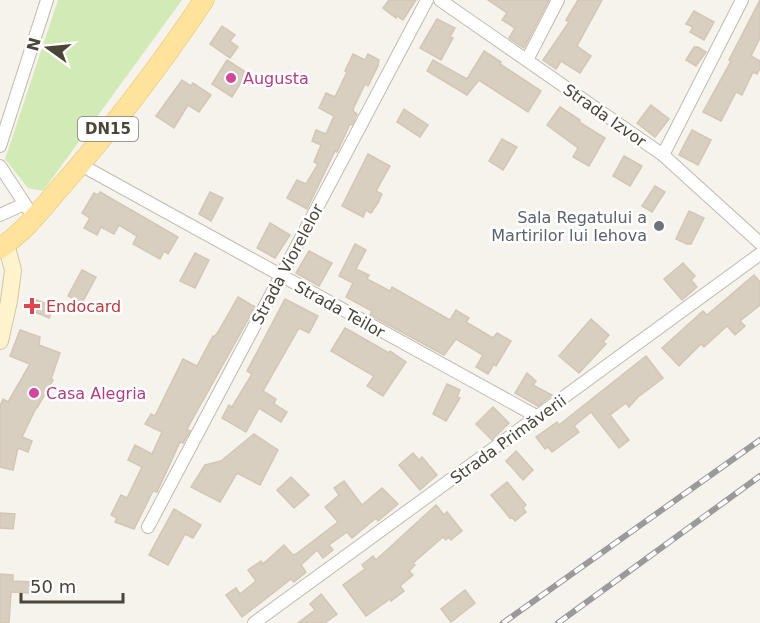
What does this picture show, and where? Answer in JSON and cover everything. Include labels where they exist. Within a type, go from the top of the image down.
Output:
[{"type":"main road","name":"DN15","points":[[3,246],[29,211],[81,165],[175,43],[204,0]]},
{"type":"street","points":[[0,146],[47,0]]},
{"type":"street","name":"Strada Viorelelor","points":[[147,527],[427,0]]},
{"type":"street","name":"Strada Izvor","points":[[441,0],[663,155],[760,243]]},
{"type":"street","points":[[527,60],[558,0]]},
{"type":"street","points":[[663,155],[742,0]]},
{"type":"street","name":"Strada Teilor","points":[[81,165],[538,417]]},
{"type":"street","points":[[0,166],[29,211],[0,215]]},
{"type":"street","points":[[0,342],[13,270],[3,246]]},
{"type":"street","name":"Strada Primăverii","points":[[254,623],[760,254]]},
{"type":"green space","points":[[58,0],[182,0],[43,191],[28,188],[5,159]]},
{"type":"building","points":[[389,0],[416,0],[403,20],[397,16],[396,18],[383,8]]},
{"type":"building","points":[[488,0],[549,0],[524,48],[509,38],[515,28],[502,20],[507,13]]},
{"type":"building","points":[[578,0],[602,0],[577,46],[591,56],[580,73],[561,61],[556,69],[543,60],[569,22],[566,20]]},
{"type":"building","points":[[760,0],[760,38],[751,56],[760,61],[760,68],[757,74],[753,72],[742,95],[736,92],[721,121],[703,112],[731,61],[729,60]]},
{"type":"building","points":[[694,11],[714,22],[704,40],[690,32],[693,27],[686,24]]},
{"type":"building","points":[[437,19],[455,28],[450,37],[453,38],[441,60],[420,48]]},
{"type":"building","points":[[222,26],[235,35],[230,41],[238,47],[230,58],[210,44]]},
{"type":"building","points":[[694,47],[706,52],[696,66],[686,60]]},
{"type":"building","points":[[484,51],[541,91],[528,112],[479,80],[467,95],[427,71],[433,60],[467,79]]},
{"type":"building","points":[[353,54],[365,60],[368,54],[379,60],[378,66],[368,86],[365,84],[354,107],[353,111],[357,114],[352,125],[350,124],[337,152],[335,151],[307,209],[287,198],[297,180],[306,184],[318,164],[314,162],[321,145],[312,141],[316,130],[326,134],[334,116],[319,108],[326,93],[335,97]]},
{"type":"building","points":[[227,60],[247,73],[232,97],[212,84]]},
{"type":"building","points":[[182,80],[191,86],[193,83],[211,95],[199,112],[188,105],[174,128],[156,116]]},
{"type":"building","points":[[651,105],[669,119],[655,137],[637,123]]},
{"type":"building","points":[[560,107],[605,138],[589,166],[573,157],[578,148],[547,125]]},
{"type":"building","points":[[404,109],[428,125],[420,137],[397,122]]},
{"type":"building","points":[[692,130],[711,140],[698,165],[679,155]]},
{"type":"building","points":[[502,139],[517,147],[503,170],[489,161]]},
{"type":"building","points":[[368,154],[390,166],[376,191],[382,194],[378,203],[371,213],[366,210],[363,217],[342,206]]},
{"type":"building","points":[[624,156],[642,166],[630,186],[613,176]]},
{"type":"building","points":[[655,186],[665,192],[652,212],[642,206]]},
{"type":"building","points":[[100,192],[178,237],[168,254],[164,251],[160,259],[133,244],[137,236],[119,225],[114,234],[101,227],[97,235],[84,228],[90,218],[82,213],[94,193],[98,195]]},
{"type":"building","points":[[210,192],[223,198],[211,221],[199,214]]},
{"type":"building","points":[[689,211],[704,218],[691,244],[687,244],[676,239]]},
{"type":"building","points":[[270,223],[290,235],[275,258],[257,248]]},
{"type":"building","points":[[355,244],[366,250],[356,269],[369,275],[367,279],[390,291],[392,287],[450,320],[456,310],[469,318],[466,322],[493,338],[497,333],[511,341],[496,366],[494,364],[488,374],[476,367],[483,355],[456,339],[444,355],[370,315],[372,311],[346,297],[353,283],[339,276]]},
{"type":"building","points":[[309,251],[332,263],[319,286],[296,273]]},
{"type":"building","points":[[195,253],[209,260],[195,288],[180,281]]},
{"type":"building","points":[[683,263],[695,276],[691,280],[697,287],[682,300],[664,279]]},
{"type":"building","points":[[82,270],[96,277],[82,303],[68,296]]},
{"type":"building","points":[[754,275],[760,282],[760,305],[740,321],[745,326],[735,335],[727,326],[704,347],[701,344],[679,366],[662,348],[703,311],[707,315]]},
{"type":"building","points":[[238,297],[255,307],[187,429],[190,431],[183,443],[180,442],[157,492],[153,491],[134,529],[115,522],[117,518],[111,515],[121,495],[127,498],[142,467],[128,460],[135,445],[152,454],[162,432],[145,424],[151,414],[155,416],[183,359],[197,366]]},
{"type":"building","points":[[34,299],[54,307],[49,318],[28,309]]},
{"type":"building","points":[[285,299],[318,316],[309,333],[299,328],[263,391],[276,399],[274,404],[287,412],[281,422],[259,408],[246,432],[222,418],[229,405],[232,407],[252,374],[247,371]]},
{"type":"building","points":[[591,319],[609,335],[603,342],[606,344],[579,373],[559,356]]},
{"type":"building","points":[[345,328],[389,353],[390,351],[406,362],[383,396],[367,386],[374,376],[331,351]]},
{"type":"building","points":[[20,330],[40,337],[39,345],[60,353],[51,379],[53,380],[22,437],[32,441],[28,452],[18,448],[13,470],[0,467],[0,406],[3,399],[8,402],[30,364],[10,356]]},
{"type":"building","points":[[646,356],[663,378],[629,407],[626,403],[610,415],[629,440],[619,448],[591,412],[574,426],[579,432],[552,452],[548,447],[545,449],[536,437],[557,422],[559,425]]},
{"type":"building","points":[[527,373],[536,381],[533,385],[552,395],[538,406],[515,393]]},
{"type":"building","points":[[447,384],[460,390],[457,397],[460,398],[446,421],[433,414]]},
{"type":"building","points":[[493,407],[509,423],[492,440],[476,424]]},
{"type":"building","points":[[254,434],[278,450],[260,485],[237,473],[220,502],[191,487],[205,465],[221,461]]},
{"type":"building","points":[[516,451],[533,470],[523,480],[506,461]]},
{"type":"building","points":[[413,453],[419,460],[422,457],[437,475],[420,490],[399,465]]},
{"type":"building","points":[[291,477],[309,495],[294,508],[277,490]]},
{"type":"building","points":[[344,481],[362,505],[382,488],[398,504],[378,521],[376,518],[352,538],[347,532],[329,545],[333,550],[323,558],[317,550],[301,565],[306,572],[294,582],[291,579],[242,617],[226,595],[236,588],[240,594],[256,581],[248,570],[261,561],[263,564],[284,545],[293,555],[296,554],[338,522],[325,507],[339,495],[334,488]]},
{"type":"building","points":[[507,482],[526,505],[523,508],[526,512],[515,521],[491,495]]},
{"type":"building","points":[[436,505],[444,515],[447,512],[462,531],[451,540],[449,537],[446,540],[443,537],[413,563],[415,565],[409,571],[413,575],[400,586],[404,591],[366,616],[343,585],[365,569],[362,565],[373,556],[376,560]]},
{"type":"building","points":[[174,509],[201,525],[193,538],[185,534],[168,565],[149,555]]},
{"type":"building","points":[[0,513],[15,514],[13,529],[0,528]]},
{"type":"building","points":[[0,574],[13,575],[13,581],[32,582],[32,593],[11,592],[9,623],[0,623]]},
{"type":"building","points":[[465,590],[475,603],[451,622],[441,609]]},
{"type":"building","points":[[321,594],[337,614],[325,623],[298,623],[315,610],[310,604]]},
{"type":"railway","points":[[503,623],[760,440]]},
{"type":"railway","points":[[558,623],[760,476]]},
{"type":"place","name":"Augusta","points":[[231,78]]},
{"type":"place","name":"Sala Regatului a Martirilor lui Iehova","points":[[659,226]]},
{"type":"place","name":"Endocard","points":[[32,306]]},
{"type":"place","name":"Casa Alegria","points":[[34,393]]}]
